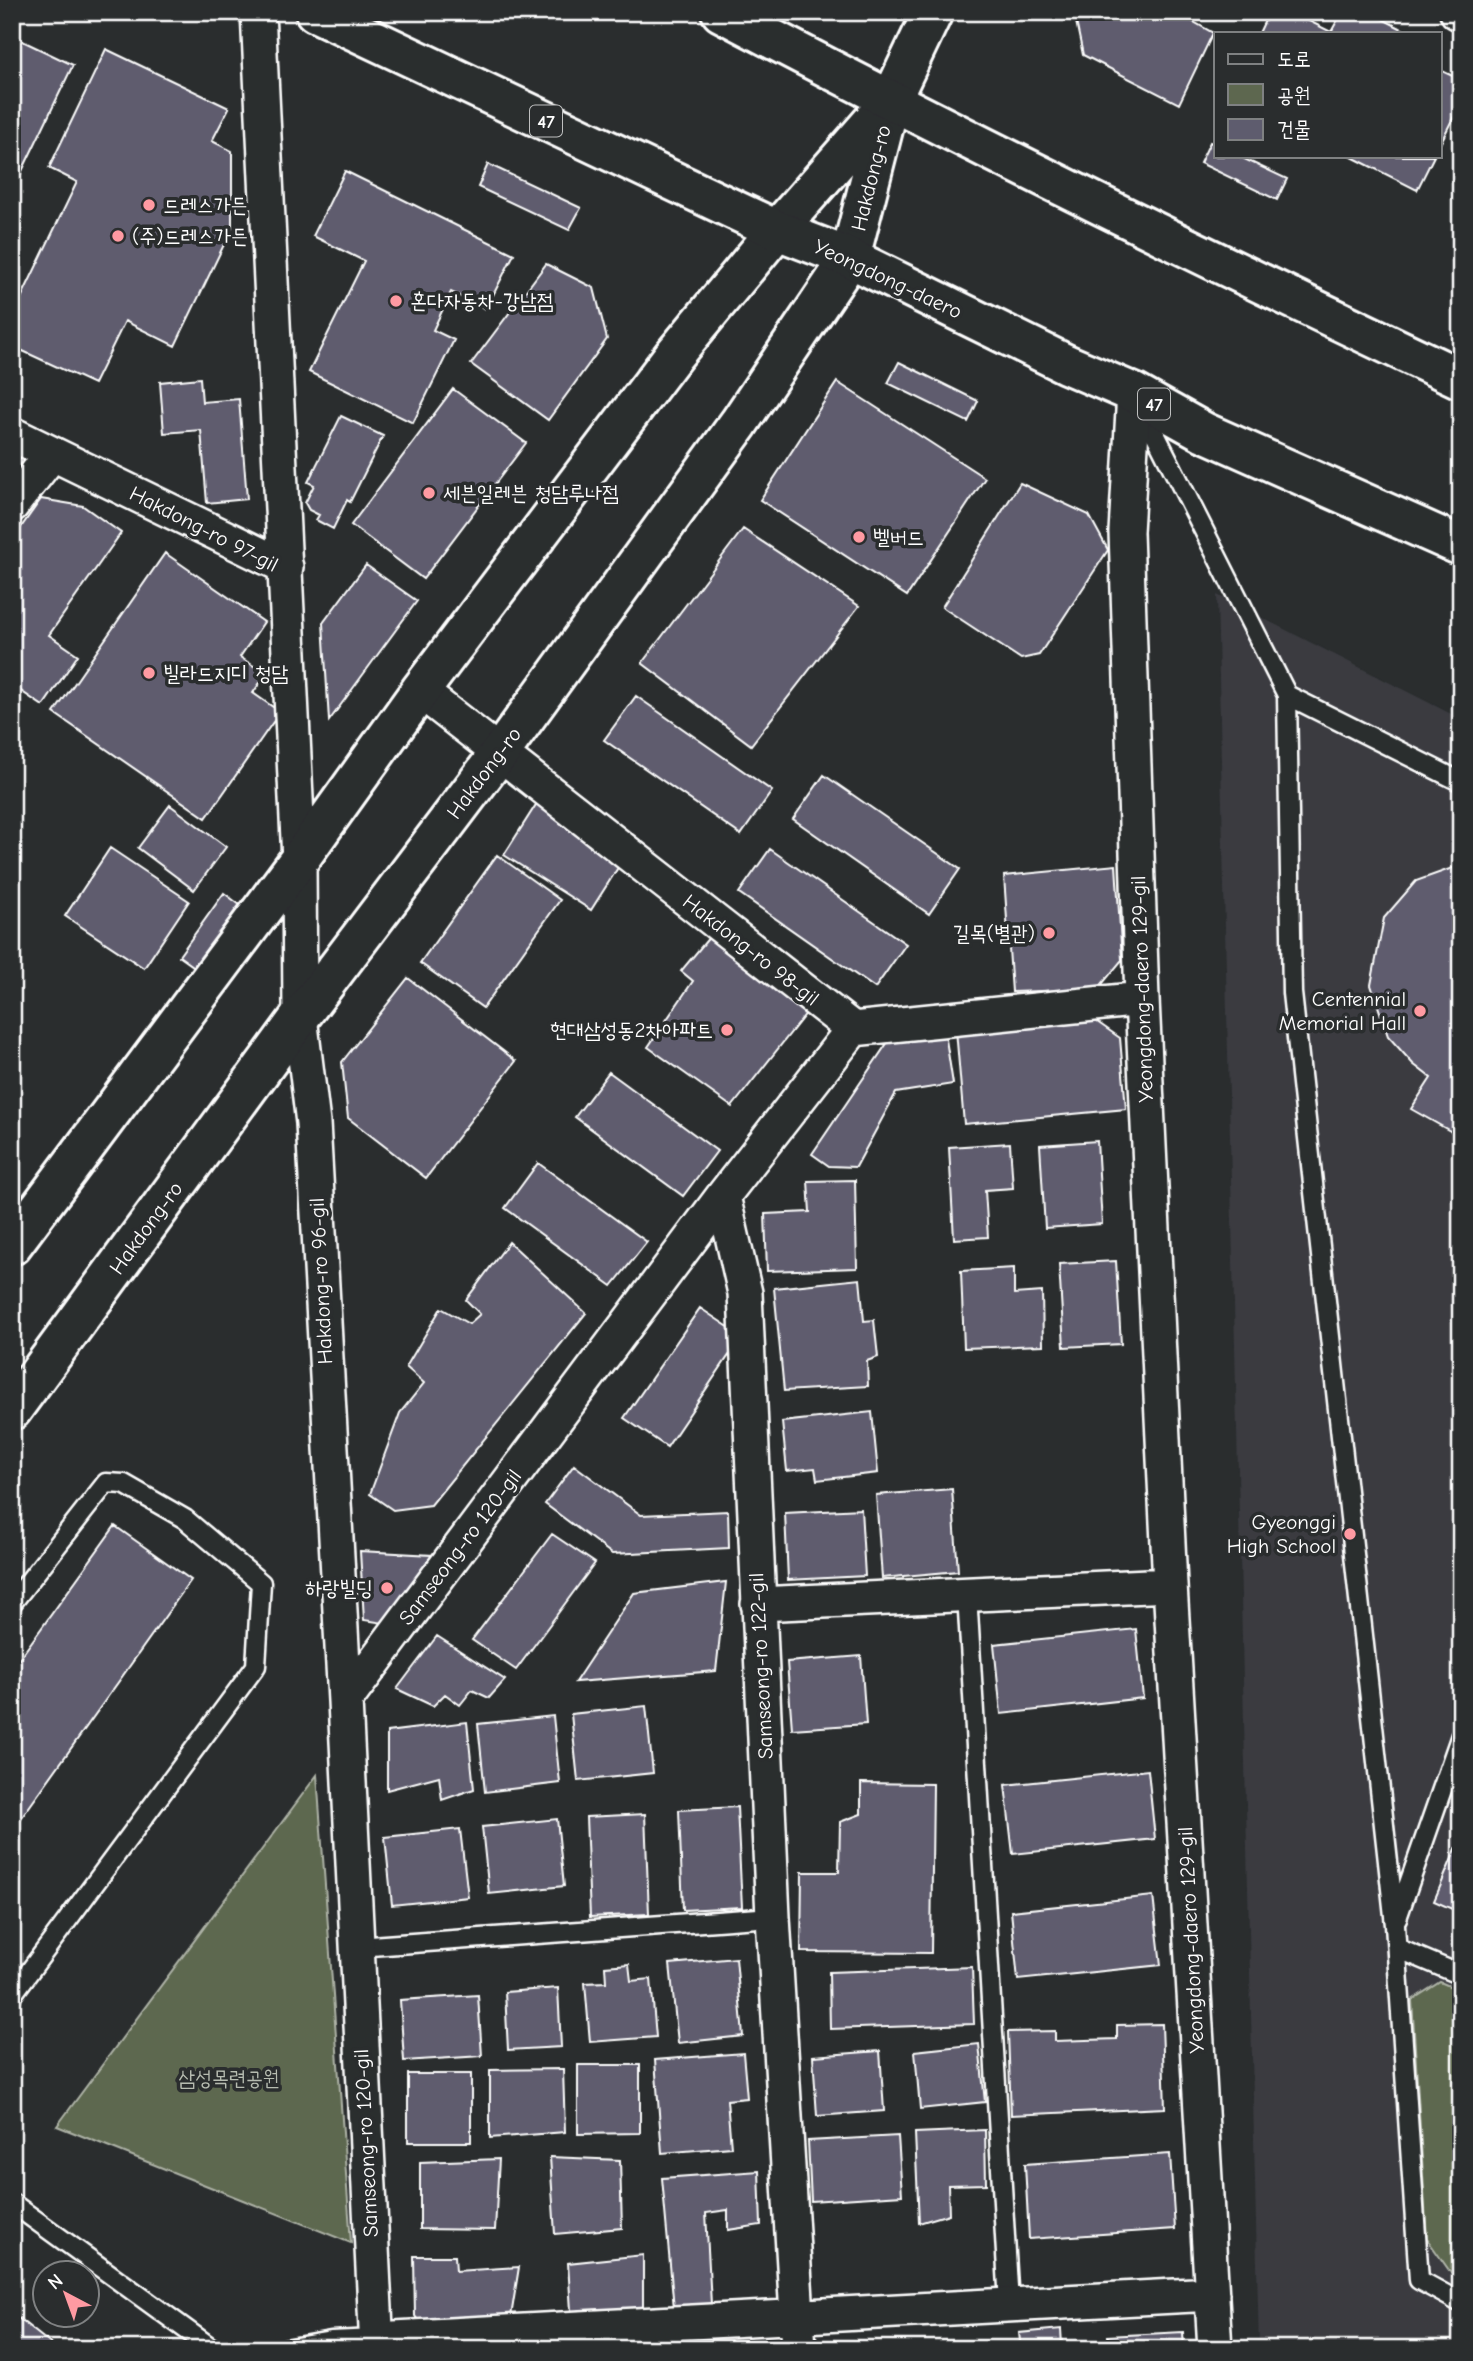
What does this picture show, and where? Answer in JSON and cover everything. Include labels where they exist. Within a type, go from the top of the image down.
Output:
[{"type":"main road","name":"Yeongdong-daero","points":[[315,12],[776,230],[850,258],[1134,393],[1204,432],[1461,546]]},
{"type":"main road","points":[[721,12],[890,102],[1144,228],[1461,379]]},
{"type":"main road","name":"Hakdong-ro","points":[[12,1410],[300,1017],[499,754],[739,424],[850,258],[890,102],[933,12]]},
{"type":"main road","name":"Hakdong-ro","points":[[12,1245],[299,860],[421,691],[673,356],[776,230],[890,102]]},
{"type":"street","points":[[258,12],[286,567]]},
{"type":"street","name":"Yeongdong-daero 129-gil","points":[[1134,393],[1126,532],[1142,999],[1170,1585],[1215,2349]]},
{"type":"street","name":"Hakdong-ro 97-gil","points":[[12,434],[286,567],[299,860]]},
{"type":"street","points":[[12,505],[52,454]]},
{"type":"street","name":"Hakdong-ro 98-gil","points":[[421,691],[853,1030]]},
{"type":"street","name":"Hakdong-ro 96-gil","points":[[299,860],[300,1017],[313,1123],[345,1701]]},
{"type":"street","points":[[723,1196],[853,1030],[1142,999]]},
{"type":"street","name":"Samseong-ro 120-gil","points":[[376,2344],[345,1701],[723,1196]]},
{"type":"street","name":"Samseong-ro 122-gil","points":[[723,1196],[745,1293],[773,1917],[798,2333]]},
{"type":"street","points":[[758,1604],[1170,1585]]},
{"type":"street","points":[[376,2344],[798,2333],[1009,2304],[1212,2294]]},
{"type":"lane","points":[[1134,393],[1287,695],[1292,993],[1395,1925],[1419,2280],[1461,2303]]},
{"type":"lane","points":[[1287,695],[1461,782]]},
{"type":"lane","points":[[12,1603],[106,1483],[124,1484],[185,1519],[261,1583],[256,1666],[12,1995]]},
{"type":"lane","points":[[967,1594],[1009,2304]]},
{"type":"lane","points":[[1395,1925],[1461,1735]]},
{"type":"lane","points":[[357,1947],[773,1917]]},
{"type":"lane","points":[[1397,1948],[1461,1975]]},
{"type":"lane","points":[[12,2203],[214,2349]]},
{"type":"lane","points":[[285,2349],[331,2342],[376,2344]]},
{"type":"shaded area","name":"Gyeonggi High School","points":[[1217,595],[1461,719],[1461,2349],[1259,2349]]},
{"type":"green space","name":"삼성목련공원","points":[[317,1775],[351,2243],[57,2126]]},
{"type":"green space","points":[[1440,1982],[1461,1991],[1461,2287],[1427,2239],[1412,2000]]},
{"type":"building","points":[[1074,12],[1176,12],[1213,33],[1179,104],[1083,55]]},
{"type":"building","points":[[1269,12],[1291,12],[1331,32],[1259,32]]},
{"type":"building","points":[[1342,12],[1369,12],[1408,32],[1331,32]]},
{"type":"building","points":[[12,36],[73,65],[12,192]]},
{"type":"building","name":"드레스가든","points":[[106,49],[229,108],[212,141],[232,151],[232,228],[175,346],[125,321],[94,384],[12,346],[12,317],[77,182],[49,168]]},
{"type":"building","points":[[1442,71],[1461,80],[1461,102],[1442,140]]},
{"type":"building","points":[[1210,142],[1214,144],[1214,158],[1242,158],[1287,179],[1277,200],[1200,163]]},
{"type":"building","points":[[1354,158],[1433,158],[1417,190]]},
{"type":"building","points":[[488,164],[581,208],[569,230],[478,187]]},
{"type":"building","name":"혼다자동차-강남점","points":[[345,171],[514,254],[486,309],[451,292],[433,330],[454,340],[413,423],[309,372],[364,261],[313,236]]},
{"type":"building","points":[[546,264],[594,288],[607,339],[548,420],[471,364]]},
{"type":"building","points":[[899,362],[978,401],[968,422],[888,383]]},
{"type":"building","points":[[200,378],[202,402],[239,399],[247,499],[207,503],[201,430],[164,433],[160,382]]},
{"type":"building","points":[[837,382],[985,478],[907,596],[760,500]]},
{"type":"building","points":[[453,389],[526,443],[423,579],[351,525]]},
{"type":"building","points":[[341,416],[383,436],[350,502],[347,500],[333,529],[316,520],[319,515],[309,510],[305,503],[314,485],[308,482]]},
{"type":"building","points":[[1020,483],[1089,515],[1108,550],[1039,655],[1021,659],[942,607]]},
{"type":"building","points":[[41,499],[83,506],[121,533],[49,635],[78,655],[43,706],[12,685],[12,540]]},
{"type":"building","points":[[743,529],[859,606],[751,745],[642,663]]},
{"type":"building","points":[[165,553],[264,622],[240,657],[266,674],[253,693],[280,712],[206,818],[54,713]]},
{"type":"building","points":[[366,565],[417,601],[329,721],[323,623]]},
{"type":"building","points":[[636,696],[772,791],[741,835],[604,740]]},
{"type":"building","points":[[824,775],[960,869],[929,914],[793,819]]},
{"type":"building","points":[[539,800],[626,855],[591,910],[504,855]]},
{"type":"building","points":[[170,805],[226,847],[194,890],[138,848]]},
{"type":"building","points":[[110,848],[189,901],[144,968],[65,916]]},
{"type":"building","points":[[770,849],[906,944],[875,988],[739,893]]},
{"type":"building","points":[[497,855],[560,900],[483,1008],[420,963]]},
{"type":"building","points":[[1116,865],[1122,960],[1098,989],[1012,992],[1004,876]]},
{"type":"building","name":"Centennial Memorial Hall","points":[[1461,865],[1461,1137],[1411,1109],[1431,1078],[1413,1064],[1388,1036],[1371,985],[1384,918],[1416,881]]},
{"type":"building","points":[[224,893],[240,905],[196,968],[179,956]]},
{"type":"building","name":"현대삼성동2차아파트","points":[[711,935],[807,1012],[732,1107],[648,1047],[693,981],[681,971]]},
{"type":"building","points":[[408,978],[516,1061],[426,1178],[348,1118],[342,1062]]},
{"type":"building","points":[[1090,1017],[1120,1038],[1126,1109],[964,1124],[956,1030]]},
{"type":"building","points":[[945,1033],[953,1084],[896,1093],[856,1167],[829,1166],[812,1154],[888,1042]]},
{"type":"building","points":[[609,1072],[717,1151],[683,1196],[575,1117]]},
{"type":"building","points":[[1097,1141],[1102,1224],[1045,1228],[1040,1145]]},
{"type":"building","points":[[1010,1143],[1013,1188],[985,1190],[988,1237],[954,1239],[949,1147]]},
{"type":"building","points":[[538,1163],[647,1242],[612,1286],[505,1208]]},
{"type":"building","points":[[855,1180],[857,1268],[767,1271],[765,1214],[810,1212],[808,1181]]},
{"type":"building","points":[[509,1242],[586,1313],[431,1505],[393,1510],[370,1494],[400,1413],[424,1383],[406,1367],[441,1308],[469,1324],[480,1314],[466,1300]]},
{"type":"building","points":[[1116,1261],[1121,1344],[1064,1347],[1059,1264]]},
{"type":"building","points":[[1014,1268],[1014,1294],[1042,1292],[1043,1345],[964,1348],[961,1271]]},
{"type":"building","points":[[860,1279],[864,1321],[874,1320],[878,1357],[867,1361],[868,1386],[784,1391],[774,1288]]},
{"type":"building","points":[[700,1308],[742,1336],[667,1447],[624,1418]]},
{"type":"building","points":[[872,1412],[878,1473],[817,1480],[815,1468],[787,1471],[782,1422]]},
{"type":"building","points":[[574,1465],[641,1515],[728,1511],[729,1548],[612,1554],[545,1504]]},
{"type":"building","points":[[952,1489],[958,1571],[882,1578],[876,1495]]},
{"type":"building","points":[[861,1509],[865,1576],[788,1580],[785,1513]]},
{"type":"building","points":[[115,1526],[191,1580],[12,1831],[12,1669]]},
{"type":"building","points":[[552,1534],[595,1563],[516,1670],[472,1640]]},
{"type":"building","name":"하랑빌딩","points":[[360,1551],[432,1555],[390,1624],[364,1620]]},
{"type":"building","points":[[726,1582],[716,1671],[575,1682],[634,1593]]},
{"type":"building","points":[[1136,1629],[1143,1698],[1001,1714],[994,1644]]},
{"type":"building","points":[[437,1636],[505,1680],[489,1698],[472,1690],[460,1705],[445,1694],[433,1706],[397,1689]]},
{"type":"building","points":[[861,1656],[866,1724],[792,1729],[787,1662]]},
{"type":"building","points":[[646,1706],[653,1773],[578,1781],[571,1714]]},
{"type":"building","points":[[553,1716],[560,1783],[485,1792],[478,1724]]},
{"type":"building","points":[[467,1722],[474,1789],[442,1800],[439,1776],[387,1790],[387,1732]]},
{"type":"building","points":[[1148,1770],[1155,1839],[1013,1854],[1005,1785]]},
{"type":"building","points":[[861,1783],[933,1784],[931,1953],[801,1952],[802,1872],[839,1872],[840,1822],[861,1814]]},
{"type":"building","points":[[737,1807],[742,1907],[683,1910],[679,1810]]},
{"type":"building","points":[[645,1814],[649,1914],[590,1917],[586,1817]]},
{"type":"building","points":[[557,1819],[564,1886],[489,1894],[482,1827]]},
{"type":"building","points":[[460,1829],[468,1897],[392,1905],[385,1837]]},
{"type":"building","points":[[1461,1837],[1461,1913],[1434,1901]]},
{"type":"building","points":[[1153,1896],[1161,1965],[1018,1980],[1011,1911]]},
{"type":"building","points":[[736,1958],[743,2036],[678,2043],[670,1964]]},
{"type":"building","points":[[629,1964],[631,1981],[651,1979],[656,2037],[590,2042],[585,1983],[606,1982],[605,1966]]},
{"type":"building","points":[[972,1967],[974,2024],[830,2029],[829,1972]]},
{"type":"building","points":[[558,1988],[561,2047],[508,2050],[505,1992]]},
{"type":"building","points":[[478,1995],[482,2056],[404,2061],[400,2000]]},
{"type":"building","points":[[1162,2024],[1165,2108],[1011,2115],[1008,2032],[1055,2031],[1055,2041],[1117,2039],[1117,2025]]},
{"type":"building","points":[[979,2044],[985,2102],[920,2109],[915,2051]]},
{"type":"building","points":[[880,2051],[884,2111],[817,2116],[813,2056]]},
{"type":"building","points":[[743,2053],[747,2098],[727,2100],[731,2147],[662,2153],[655,2060]]},
{"type":"building","points":[[578,2065],[640,2065],[640,2133],[578,2134]]},
{"type":"building","points":[[563,2069],[565,2132],[490,2138],[490,2070]]},
{"type":"building","points":[[408,2074],[471,2074],[471,2142],[408,2142]]},
{"type":"building","points":[[985,2130],[986,2184],[948,2185],[949,2214],[919,2223],[915,2133]]},
{"type":"building","points":[[898,2136],[902,2195],[811,2201],[808,2141]]},
{"type":"building","points":[[1170,2154],[1175,2229],[1029,2239],[1025,2164]]},
{"type":"building","points":[[550,2157],[620,2160],[622,2228],[555,2234]]},
{"type":"building","points":[[499,2159],[495,2230],[420,2229],[420,2162]]},
{"type":"building","points":[[759,2171],[761,2225],[728,2230],[728,2210],[706,2213],[711,2304],[674,2308],[662,2178]]},
{"type":"building","points":[[643,2255],[643,2311],[571,2311],[568,2263]]},
{"type":"building","points":[[414,2256],[455,2256],[456,2271],[519,2267],[509,2329],[426,2330],[415,2316]]},
{"type":"building","points":[[12,2313],[57,2349],[12,2349]]},
{"type":"building","points":[[1061,2329],[1062,2345],[1069,2344],[1070,2349],[1021,2349],[1019,2333]]},
{"type":"building","points":[[1183,2332],[1184,2349],[1109,2349],[1108,2336]]},
{"type":"place","name":"드레스가든","points":[[149,205]]},
{"type":"place","name":"(주)드레스가든","points":[[118,236]]},
{"type":"place","name":"혼다자동차-강남점","points":[[396,301]]},
{"type":"place","name":"세븐일레븐 청담루나점","points":[[429,493]]},
{"type":"place","name":"벨버드","points":[[859,537]]},
{"type":"place","name":"빌라드지디 청담","points":[[149,673]]},
{"type":"place","name":"길목(별관)","points":[[1049,933]]},
{"type":"place","name":"Centennial Memorial Hall","points":[[1420,1011]]},
{"type":"place","name":"현대삼성동2차아파트","points":[[727,1030]]},
{"type":"place","name":"Gyeonggi High School","points":[[1350,1534]]},
{"type":"place","name":"하랑빌딩","points":[[387,1588]]}]
